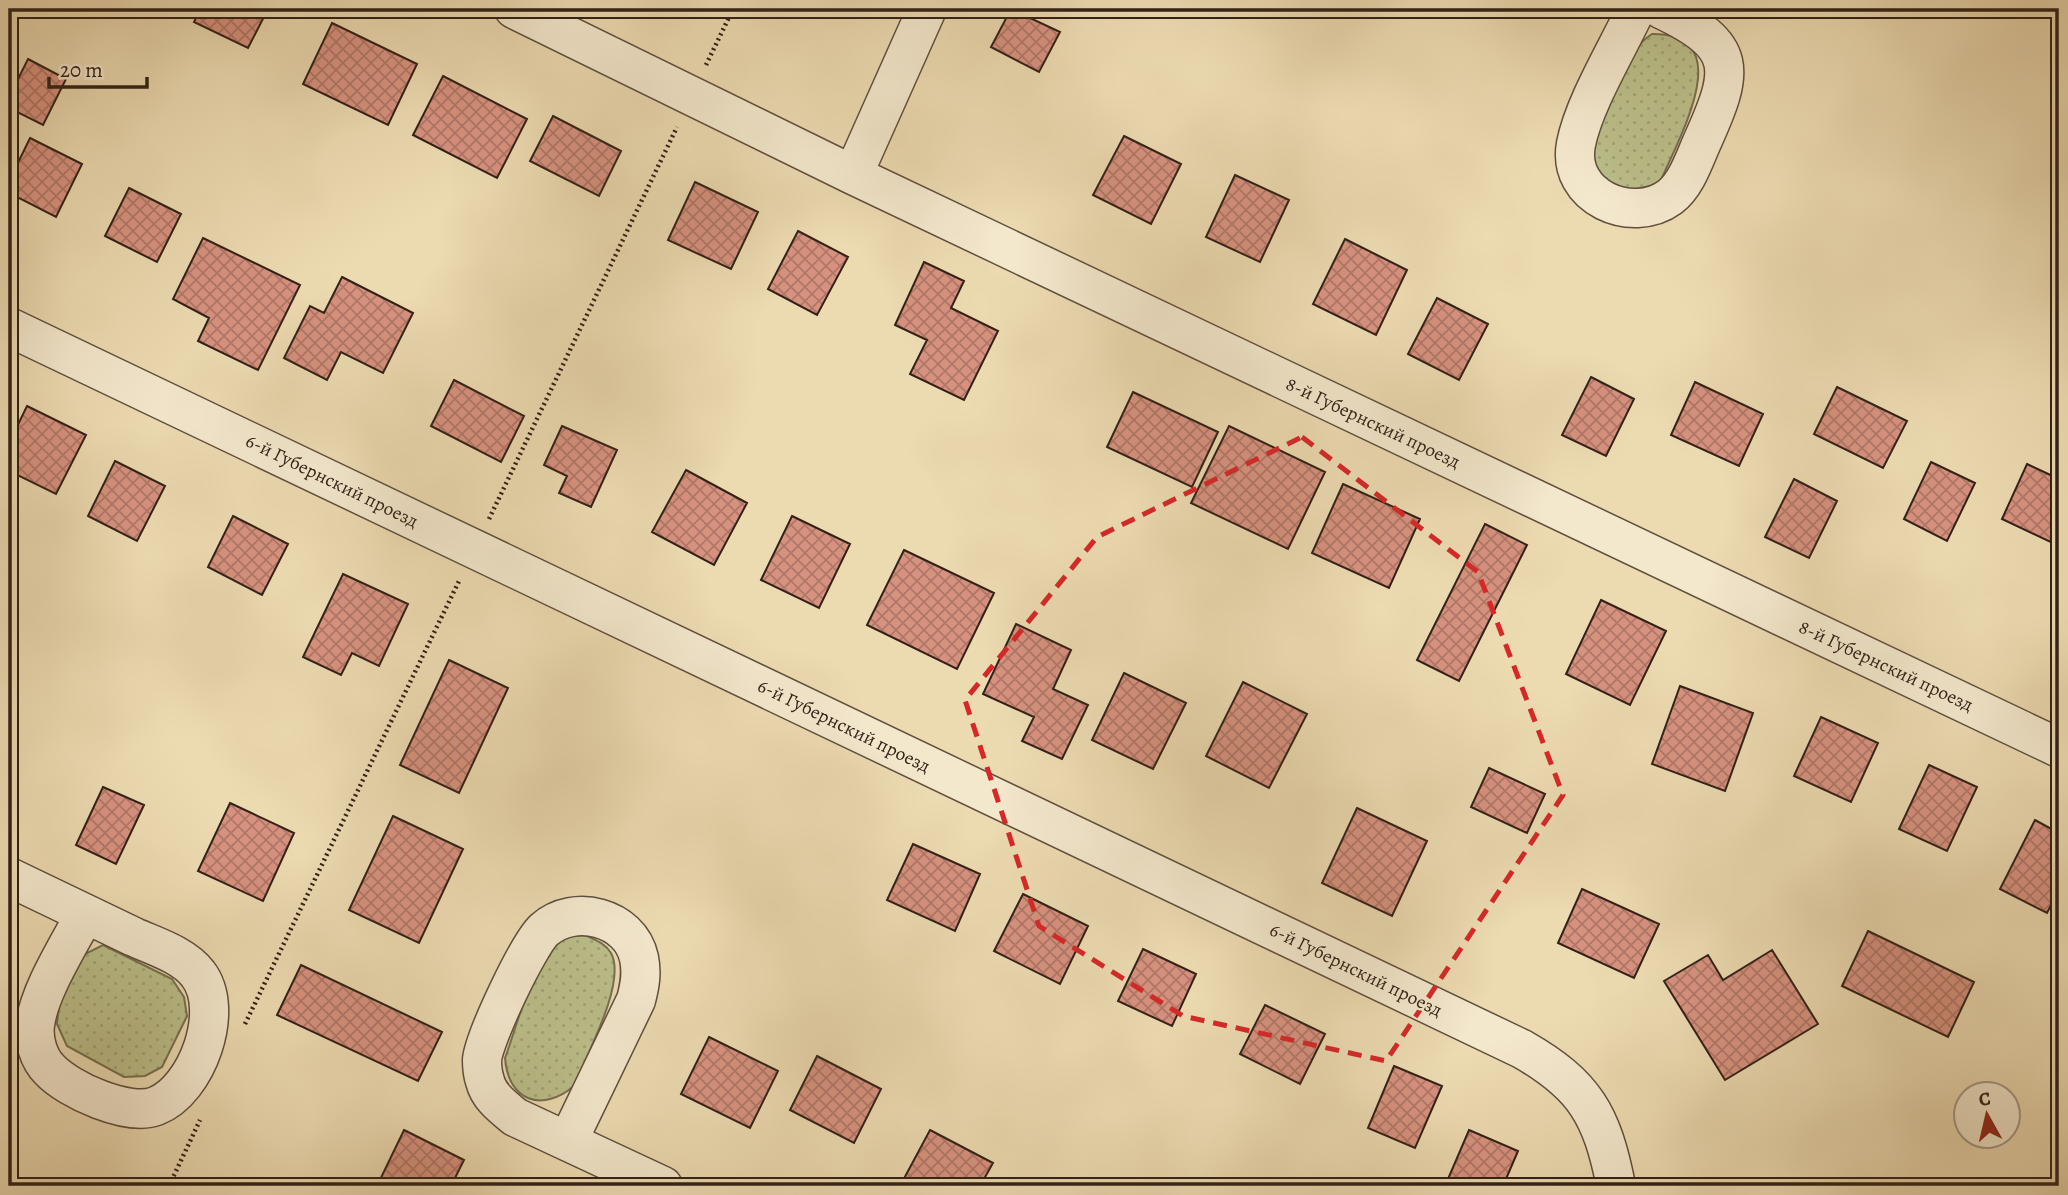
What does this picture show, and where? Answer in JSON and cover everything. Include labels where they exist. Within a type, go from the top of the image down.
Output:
[{"type":"street","points":[[853,175],[928,9]]},
{"type":"street","points":[[1636,9],[1581,126],[1575,148],[1578,170],[1589,190],[1607,204],[1629,210],[1652,207],[1672,195],[1686,177],[1720,103],[1726,80],[1723,58],[1711,38],[1693,24],[1661,9]]},
{"type":"street","name":"8-й Губернский проезд","points":[[534,13],[692,96],[853,175],[2059,748]]},
{"type":"street","name":"6-й Губернский проезд","points":[[9,327],[1522,1049],[1556,1069],[1583,1096],[1599,1124],[1610,1154],[1616,1186]]},
{"type":"street","points":[[9,877],[180,958],[198,972],[209,992],[212,1015],[205,1041],[187,1079],[175,1095],[155,1107],[132,1109],[66,1083],[48,1069],[37,1049],[34,1027],[41,1004],[85,914]]},
{"type":"street","points":[[568,1141],[636,1000],[642,977],[638,955],[627,935],[608,921],[586,915],[564,919],[544,930],[530,948],[488,1038],[482,1060],[485,1083],[497,1103],[515,1117],[663,1186]]},
{"type":"path","points":[[242,1030],[733,9]]},
{"type":"path","points":[[169,1186],[203,1114]]},
{"type":"highlighted area","points":[[1302,437],[1478,572],[1563,795],[1386,1061],[1183,1016],[1039,926],[965,700],[1097,537]]},
{"type":"green space","points":[[1652,34],[1679,38],[1693,51],[1698,70],[1696,93],[1659,185],[1606,194],[1590,157],[1621,72],[1640,44]]},
{"type":"green space","points":[[585,935],[606,947],[611,953],[614,966],[614,982],[603,1019],[574,1086],[550,1099],[529,1098],[520,1093],[513,1084],[505,1058],[520,1014],[546,954],[562,939]]},
{"type":"green space","points":[[103,945],[172,979],[184,997],[187,1016],[162,1067],[145,1076],[124,1077],[67,1046],[57,1024],[59,1004],[83,955]]},
{"type":"building","points":[[200,9],[268,9],[248,48],[194,22]]},
{"type":"building","points":[[1011,9],[1060,32],[1039,72],[991,47]]},
{"type":"building","points":[[332,23],[417,64],[388,125],[303,84]]},
{"type":"building","points":[[28,59],[66,79],[43,125],[9,108],[9,97]]},
{"type":"building","points":[[443,76],[527,119],[497,178],[413,135]]},
{"type":"building","points":[[553,116],[621,151],[599,196],[530,161]]},
{"type":"building","points":[[1124,136],[1181,164],[1151,224],[1093,195]]},
{"type":"building","points":[[30,138],[82,164],[56,217],[9,193],[9,181]]},
{"type":"building","points":[[1235,175],[1289,200],[1260,262],[1206,237]]},
{"type":"building","points":[[695,182],[758,212],[731,269],[668,240]]},
{"type":"building","points":[[129,188],[181,214],[157,262],[105,236]]},
{"type":"building","points":[[798,231],[848,257],[817,315],[768,289]]},
{"type":"building","points":[[203,238],[300,285],[258,370],[198,341],[209,318],[173,299]]},
{"type":"building","points":[[1345,239],[1407,270],[1376,335],[1313,304]]},
{"type":"building","points":[[924,262],[964,281],[951,308],[998,331],[964,400],[910,374],[927,340],[895,325]]},
{"type":"building","points":[[342,277],[413,313],[383,373],[341,352],[327,380],[284,358],[310,306],[324,313]]},
{"type":"building","points":[[1437,298],[1488,324],[1459,380],[1408,354]]},
{"type":"building","points":[[1591,377],[1634,399],[1606,456],[1562,435]]},
{"type":"building","points":[[454,380],[524,416],[501,462],[431,426]]},
{"type":"building","points":[[1695,382],[1763,414],[1739,466],[1671,435]]},
{"type":"building","points":[[1837,387],[1907,421],[1883,468],[1814,434]]},
{"type":"building","points":[[1133,392],[1218,432],[1192,487],[1107,447]]},
{"type":"building","points":[[27,406],[86,435],[56,494],[9,471],[9,443]]},
{"type":"building","points":[[562,426],[617,450],[591,507],[559,493],[567,476],[544,465]]},
{"type":"building","points":[[1229,426],[1325,472],[1288,549],[1191,503]]},
{"type":"building","points":[[115,461],[165,486],[137,541],[88,516]]},
{"type":"building","points":[[1931,462],[1975,483],[1947,541],[1904,519]]},
{"type":"building","points":[[2027,464],[2059,479],[2059,546],[2002,519]]},
{"type":"building","points":[[686,470],[747,503],[714,565],[652,532]]},
{"type":"building","points":[[1794,479],[1837,501],[1809,558],[1765,537]]},
{"type":"building","points":[[1343,484],[1420,519],[1389,588],[1312,553]]},
{"type":"building","points":[[233,516],[288,544],[262,595],[208,567]]},
{"type":"building","points":[[792,516],[850,544],[819,608],[761,580]]},
{"type":"building","points":[[1485,524],[1527,545],[1459,681],[1417,660]]},
{"type":"building","points":[[904,550],[994,593],[957,669],[867,625]]},
{"type":"building","points":[[343,574],[408,604],[379,666],[352,653],[341,675],[303,657]]},
{"type":"building","points":[[1601,600],[1666,631],[1630,705],[1566,674]]},
{"type":"building","points":[[1016,624],[1071,650],[1053,689],[1088,705],[1062,759],[1022,741],[1034,717],[983,694]]},
{"type":"building","points":[[449,660],[508,688],[459,793],[400,765]]},
{"type":"building","points":[[1124,673],[1186,703],[1153,769],[1092,740]]},
{"type":"building","points":[[1243,682],[1307,714],[1269,788],[1206,756]]},
{"type":"building","points":[[1680,686],[1753,713],[1725,791],[1652,764]]},
{"type":"building","points":[[1821,717],[1878,743],[1851,802],[1794,776]]},
{"type":"building","points":[[1929,765],[1977,787],[1947,851],[1899,829]]},
{"type":"building","points":[[1489,768],[1545,794],[1527,833],[1471,807]]},
{"type":"building","points":[[103,787],[144,805],[116,864],[76,845]]},
{"type":"building","points":[[230,803],[294,833],[263,901],[198,871]]},
{"type":"building","points":[[1357,808],[1427,841],[1392,916],[1322,883]]},
{"type":"building","points":[[393,816],[463,849],[419,943],[349,910]]},
{"type":"building","points":[[2035,820],[2059,833],[2059,889],[2047,913],[2000,889]]},
{"type":"building","points":[[913,844],[980,874],[955,931],[887,900]]},
{"type":"building","points":[[1582,889],[1659,924],[1634,978],[1558,943]]},
{"type":"building","points":[[1023,894],[1088,926],[1060,984],[994,951]]},
{"type":"building","points":[[1868,931],[1974,982],[1948,1037],[1842,986]]},
{"type":"building","points":[[1143,949],[1196,974],[1172,1026],[1118,1001]]},
{"type":"building","points":[[1772,950],[1818,1024],[1725,1080],[1664,981],[1708,955],[1723,980]]},
{"type":"building","points":[[301,965],[442,1032],[418,1081],[277,1015]]},
{"type":"building","points":[[1265,1005],[1325,1034],[1300,1084],[1240,1054]]},
{"type":"building","points":[[709,1037],[778,1071],[750,1128],[681,1094]]},
{"type":"building","points":[[817,1056],[881,1089],[854,1143],[790,1110]]},
{"type":"building","points":[[1394,1066],[1442,1086],[1415,1148],[1368,1128]]},
{"type":"building","points":[[404,1130],[464,1160],[451,1186],[377,1186]]},
{"type":"building","points":[[930,1130],[993,1163],[980,1186],[900,1186]]},
{"type":"building","points":[[1469,1130],[1518,1151],[1503,1186],[1445,1186]]}]
